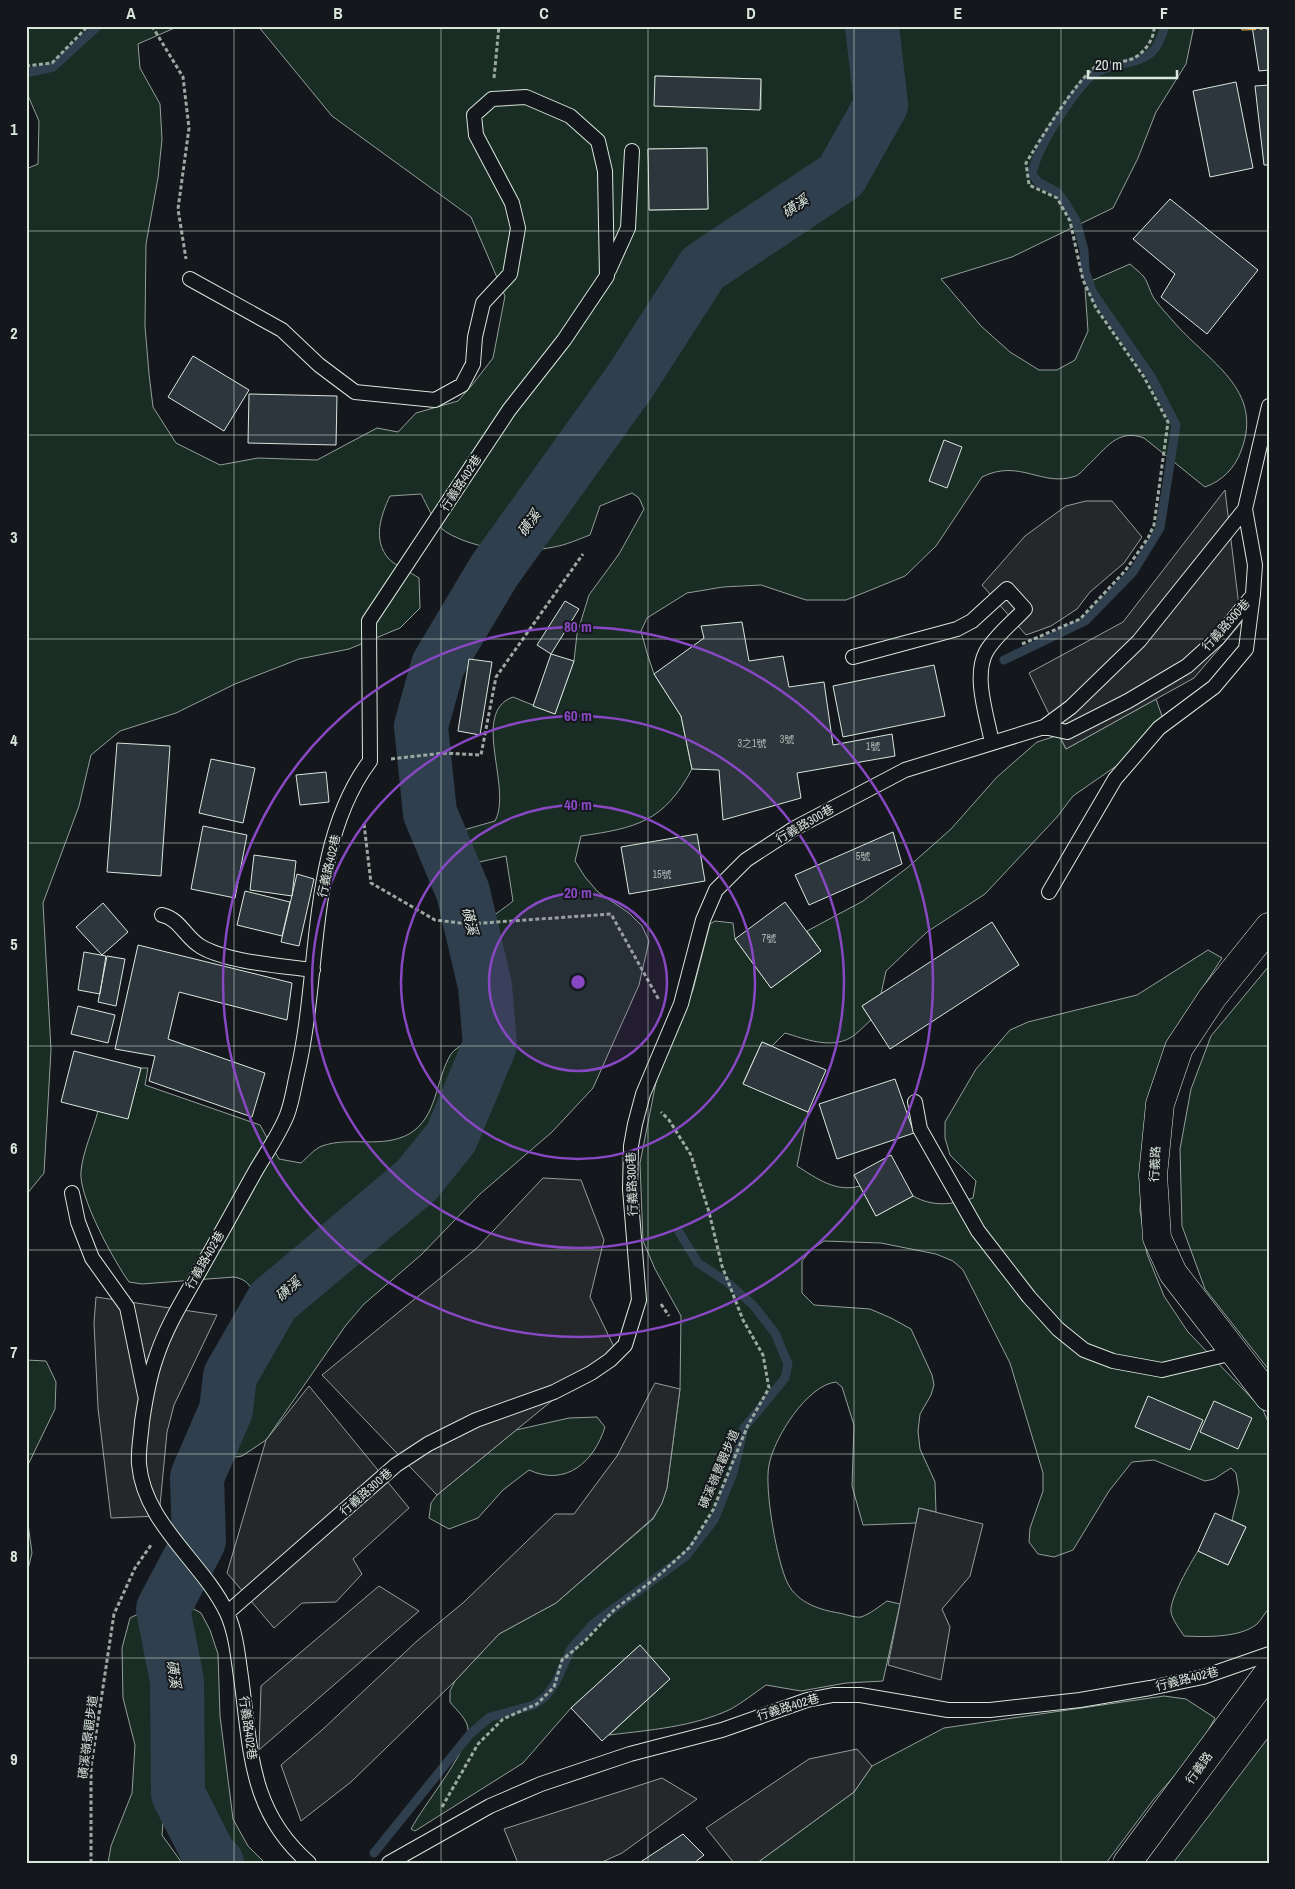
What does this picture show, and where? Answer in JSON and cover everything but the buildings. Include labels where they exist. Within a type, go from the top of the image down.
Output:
[{"type":"street","name":"行義路","points":[[1269,927],[1212,998],[1179,1048],[1160,1104],[1153,1175],[1157,1238],[1173,1273],[1269,1397]]},
{"type":"street","name":"行義路","points":[[1127,1863],[1269,1672]]},
{"type":"lane","points":[[190,280],[282,330],[319,365],[355,392],[435,400],[462,385],[473,364],[475,337],[483,302],[510,274],[518,228],[512,203],[476,135],[474,114],[492,98],[526,97],[570,116],[598,141],[605,170],[607,276]]},
{"type":"lane","name":"行義路402巷","points":[[309,1863],[295,1850],[269,1816],[260,1794],[251,1754],[236,1644],[227,1613],[174,1538],[150,1499],[139,1465],[146,1398],[156,1358],[172,1318],[288,1112],[304,1045],[316,926],[336,833],[358,778],[370,762],[369,621],[508,410],[564,340],[607,276],[628,228],[632,151]]},
{"type":"lane","name":"行義路300巷","points":[[1044,727],[1067,732],[1128,701],[1187,666],[1218,638],[1254,594],[1255,565],[1245,508],[1269,406]]},
{"type":"lane","name":"行義路300巷","points":[[227,1613],[396,1465],[420,1449],[476,1420],[554,1392],[591,1373],[610,1360],[625,1345],[639,1300],[630,1169],[631,1146],[643,1094],[673,1024],[689,978],[709,902],[716,890],[746,860],[795,828],[905,770],[1044,727],[1071,707],[1139,641],[1245,508]]},
{"type":"lane","points":[[853,657],[957,629],[972,621],[1007,590],[1025,610],[990,646],[982,666],[981,680],[992,743]]},
{"type":"lane","points":[[1049,892],[1115,778],[1159,728],[1214,687],[1246,649],[1254,594]]},
{"type":"lane","points":[[162,915],[170,917],[201,947],[226,956],[313,970]]},
{"type":"lane","points":[[915,1102],[920,1129],[978,1231],[1029,1297],[1058,1328],[1084,1350],[1113,1361],[1162,1370],[1233,1352]]},
{"type":"lane","points":[[72,1193],[78,1222],[92,1258],[127,1307],[146,1398]]},
{"type":"lane","name":"行義路402巷","points":[[389,1863],[490,1806],[541,1784],[630,1754],[722,1730],[807,1700],[833,1695],[860,1695],[948,1710],[990,1710],[1080,1700],[1150,1688],[1203,1677],[1269,1654]]},
{"type":"path","points":[[26,66],[52,62],[88,26]]},
{"type":"path","points":[[152,26],[183,77],[189,128],[178,209],[190,280]]},
{"type":"path","points":[[492,98],[499,26]]},
{"type":"path","points":[[982,666],[1023,644],[1080,619],[1125,571],[1148,538],[1154,525],[1168,422],[1144,377],[1096,308],[1083,280],[1070,221],[1057,198],[1029,185],[1026,163],[1087,74],[1100,64],[1127,61],[1144,50],[1155,35],[1154,26]]},
{"type":"path","points":[[370,762],[444,753],[481,755],[496,677],[583,554]]},
{"type":"path","points":[[358,778],[371,883],[435,920],[469,924],[612,914],[673,1024]]},
{"type":"path","name":"磺溪嶺景觀步道","points":[[439,1835],[441,1808],[478,1744],[503,1719],[537,1704],[554,1687],[562,1660],[586,1640],[615,1609],[658,1577],[690,1547],[713,1510],[748,1425],[769,1388],[763,1355],[743,1320],[722,1266],[709,1212],[691,1155],[669,1120],[643,1094]]},
{"type":"path","name":"磺溪嶺景觀步道","points":[[91,1863],[91,1767],[114,1614],[136,1568]]},
{"type":"green space","points":[[26,26],[179,26],[138,44],[140,68],[160,104],[162,139],[158,178],[146,244],[145,326],[153,407],[176,443],[220,465],[258,458],[317,460],[377,428],[398,432],[416,413],[458,401],[493,358],[505,296],[471,217],[332,116],[258,26],[1194,26],[1186,64],[1156,112],[1138,158],[1113,208],[1012,257],[941,279],[981,326],[1010,352],[1039,370],[1057,370],[1075,360],[1088,331],[1085,288],[1091,281],[1130,264],[1144,277],[1154,298],[1162,309],[1229,378],[1239,393],[1245,410],[1246,429],[1241,451],[1235,463],[1222,477],[1205,487],[1144,438],[1126,436],[1112,442],[1076,476],[1052,479],[1019,471],[1008,471],[996,472],[982,477],[936,546],[905,576],[846,600],[806,600],[761,585],[723,587],[687,593],[647,618],[641,631],[647,653],[654,674],[681,716],[692,769],[671,801],[647,819],[618,830],[581,836],[575,861],[585,877],[598,892],[629,913],[642,926],[649,941],[639,985],[593,1088],[552,1132],[480,1194],[421,1255],[364,1304],[346,1325],[266,1440],[242,1456],[236,1457],[228,1454],[216,1445],[235,1335],[240,1320],[254,1294],[247,1282],[234,1277],[142,1284],[129,1282],[98,1228],[85,1196],[82,1182],[81,1171],[84,1156],[98,1111],[128,1118],[141,1068],[148,1068],[145,1085],[260,1125],[279,1159],[301,1163],[322,1146],[344,1142],[388,1141],[409,1134],[418,1127],[426,1118],[431,1108],[451,1054],[475,1035],[472,968],[476,941],[481,929],[487,921],[513,901],[506,856],[453,868],[446,863],[437,848],[439,837],[495,821],[499,807],[499,790],[493,734],[495,718],[501,705],[513,697],[555,714],[574,661],[577,634],[589,595],[619,554],[644,509],[639,498],[632,493],[600,506],[590,535],[554,547],[513,550],[484,547],[446,532],[435,520],[421,494],[390,496],[381,519],[379,536],[381,544],[389,559],[419,578],[420,608],[400,628],[349,649],[299,659],[235,684],[176,713],[120,731],[91,755],[79,806],[43,903],[51,1050],[44,1173],[26,1195],[26,169],[38,164],[39,121],[26,91]],"holes":[[[655,76],[761,79],[761,109],[655,106]],[[706,148],[708,209],[650,210],[648,149]]]},
{"type":"green space","points":[[1156,699],[1163,719],[1122,762],[1073,796],[1057,817],[985,894],[927,932],[886,971],[881,994],[862,1006],[871,1020],[850,1038],[834,1043],[818,1042],[785,1033],[772,1046],[762,1042],[743,1083],[808,1112],[797,1166],[835,1186],[851,1188],[860,1186],[876,1216],[913,1196],[920,1200],[942,1204],[973,1198],[976,1181],[950,1155],[945,1138],[945,1122],[976,1069],[1010,1030],[1028,1022],[1137,995],[1208,950],[1222,958],[1203,987],[1148,1106],[1140,1210],[1147,1254],[1164,1296],[1188,1332],[1263,1410],[1269,1424],[1269,1608],[1257,1624],[1250,1629],[1232,1634],[1212,1636],[1184,1636],[1171,1612],[1173,1599],[1198,1551],[1228,1565],[1246,1527],[1232,1520],[1239,1492],[1236,1473],[1231,1468],[1214,1479],[1205,1481],[1154,1460],[1132,1462],[1109,1491],[1073,1550],[1054,1557],[1038,1554],[1029,1542],[1030,1528],[1043,1491],[1043,1473],[1010,1363],[963,1270],[953,1261],[936,1254],[881,1243],[824,1241],[811,1250],[802,1261],[802,1293],[814,1305],[870,1309],[911,1329],[932,1375],[934,1385],[931,1395],[920,1414],[918,1431],[920,1449],[935,1482],[936,1512],[919,1508],[916,1523],[863,1525],[852,1486],[854,1425],[842,1387],[836,1382],[825,1385],[803,1402],[785,1428],[772,1454],[769,1465],[768,1490],[772,1525],[784,1574],[792,1591],[804,1601],[817,1608],[856,1617],[868,1614],[887,1601],[900,1604],[883,1681],[846,1683],[801,1691],[766,1685],[731,1709],[702,1720],[671,1727],[609,1735],[670,1679],[639,1646],[571,1708],[523,1763],[415,1831],[411,1829],[460,1753],[468,1731],[462,1715],[450,1702],[450,1691],[455,1681],[499,1634],[556,1603],[653,1519],[662,1503],[667,1488],[680,1389],[681,1316],[655,1269],[643,1241],[640,1163],[657,1077],[693,990],[710,924],[715,921],[733,923],[735,939],[771,988],[821,951],[807,931],[863,901],[907,868],[951,829],[997,777],[1037,742],[1059,735],[1066,749]]},
{"type":"green space","points":[[1269,966],[1269,1370],[1205,1289],[1182,1226],[1180,1149],[1191,1089],[1211,1036]]},
{"type":"green space","points":[[26,1360],[46,1361],[56,1382],[55,1409],[27,1467],[26,1505]]},
{"type":"green space","points":[[597,1417],[605,1427],[600,1440],[594,1451],[577,1468],[555,1475],[529,1470],[503,1490],[478,1518],[449,1529],[429,1518],[431,1503],[437,1495],[516,1430],[569,1418]]},
{"type":"green space","points":[[26,1509],[32,1553],[26,1577]]},
{"type":"green space","points":[[192,1608],[201,1613],[210,1630],[218,1654],[220,1716],[233,1819],[248,1846],[265,1863],[209,1863],[166,1788],[162,1835],[182,1863],[108,1863],[111,1846],[132,1793],[135,1745],[123,1698],[122,1648],[130,1618],[140,1613],[171,1709],[178,1685],[181,1662],[180,1628],[186,1614]]},
{"type":"green space","points":[[1164,1696],[1186,1699],[1215,1718],[1198,1749],[1154,1799],[1106,1863],[757,1863],[854,1792],[872,1766],[944,1728]]},
{"type":"green space","points":[[1268,1738],[1269,1863],[1173,1863]]},
{"type":"shaded area","points":[[1225,490],[1241,623],[1194,678],[1066,749],[1029,673],[1123,622]]},
{"type":"shaded area","points":[[1086,501],[1112,501],[1142,537],[1124,563],[1090,592],[1077,609],[1051,626],[1026,635],[982,585],[1025,536],[1066,506]]},
{"type":"shaded area","points":[[543,1178],[581,1180],[604,1240],[590,1297],[615,1349],[437,1495],[322,1375],[477,1248]]},
{"type":"shaded area","points":[[96,1297],[217,1315],[174,1405],[167,1432],[159,1516],[111,1518],[98,1408],[94,1323]]},
{"type":"shaded area","points":[[655,1383],[680,1389],[667,1488],[662,1503],[653,1518],[556,1603],[499,1634],[455,1681],[351,1782],[301,1821],[281,1765],[322,1730],[417,1641],[464,1602],[555,1514],[574,1514],[617,1456]]},
{"type":"shaded area","points":[[309,1386],[409,1508],[353,1559],[362,1574],[336,1602],[302,1603],[274,1628],[227,1573],[266,1440]]},
{"type":"shaded area","points":[[919,1508],[983,1524],[970,1576],[942,1609],[950,1627],[941,1680],[888,1665]]},
{"type":"shaded area","points":[[379,1586],[419,1611],[259,1750],[261,1686]]},
{"type":"shaded area","points":[[857,1749],[872,1766],[854,1792],[757,1863],[734,1863],[706,1828],[809,1759]]},
{"type":"shaded area","points":[[662,1778],[697,1799],[622,1853],[600,1863],[518,1863],[504,1829]]},
{"type":"waterway","points":[[26,73],[53,67],[98,26]]},
{"type":"waterway","name":"磺溪","points":[[217,1863],[210,1857],[178,1794],[177,1681],[163,1609],[199,1541],[197,1477],[226,1410],[230,1376],[273,1301],[416,1181],[451,1138],[490,1045],[485,986],[463,892],[430,813],[421,726],[438,665],[494,571],[631,380],[703,268],[841,176],[881,105],[872,26]]},
{"type":"waterway","points":[[1004,660],[1085,621],[1133,572],[1160,528],[1176,425],[1152,378],[1093,293],[1085,271],[1084,250],[1076,221],[1057,192],[1038,182],[1032,174],[1047,137],[1072,98],[1088,79],[1097,72],[1139,60],[1148,55],[1156,48],[1163,33],[1163,26]]},
{"type":"waterway","points":[[374,1853],[470,1734],[490,1717],[534,1705],[546,1696],[556,1682],[571,1649],[593,1624],[686,1556],[714,1520],[733,1473],[744,1428],[785,1378],[788,1364],[775,1333],[753,1305],[727,1282],[698,1263],[679,1232]]},
{"type":"power","points":[[1241,26],[1242,30],[1269,29]]}]
